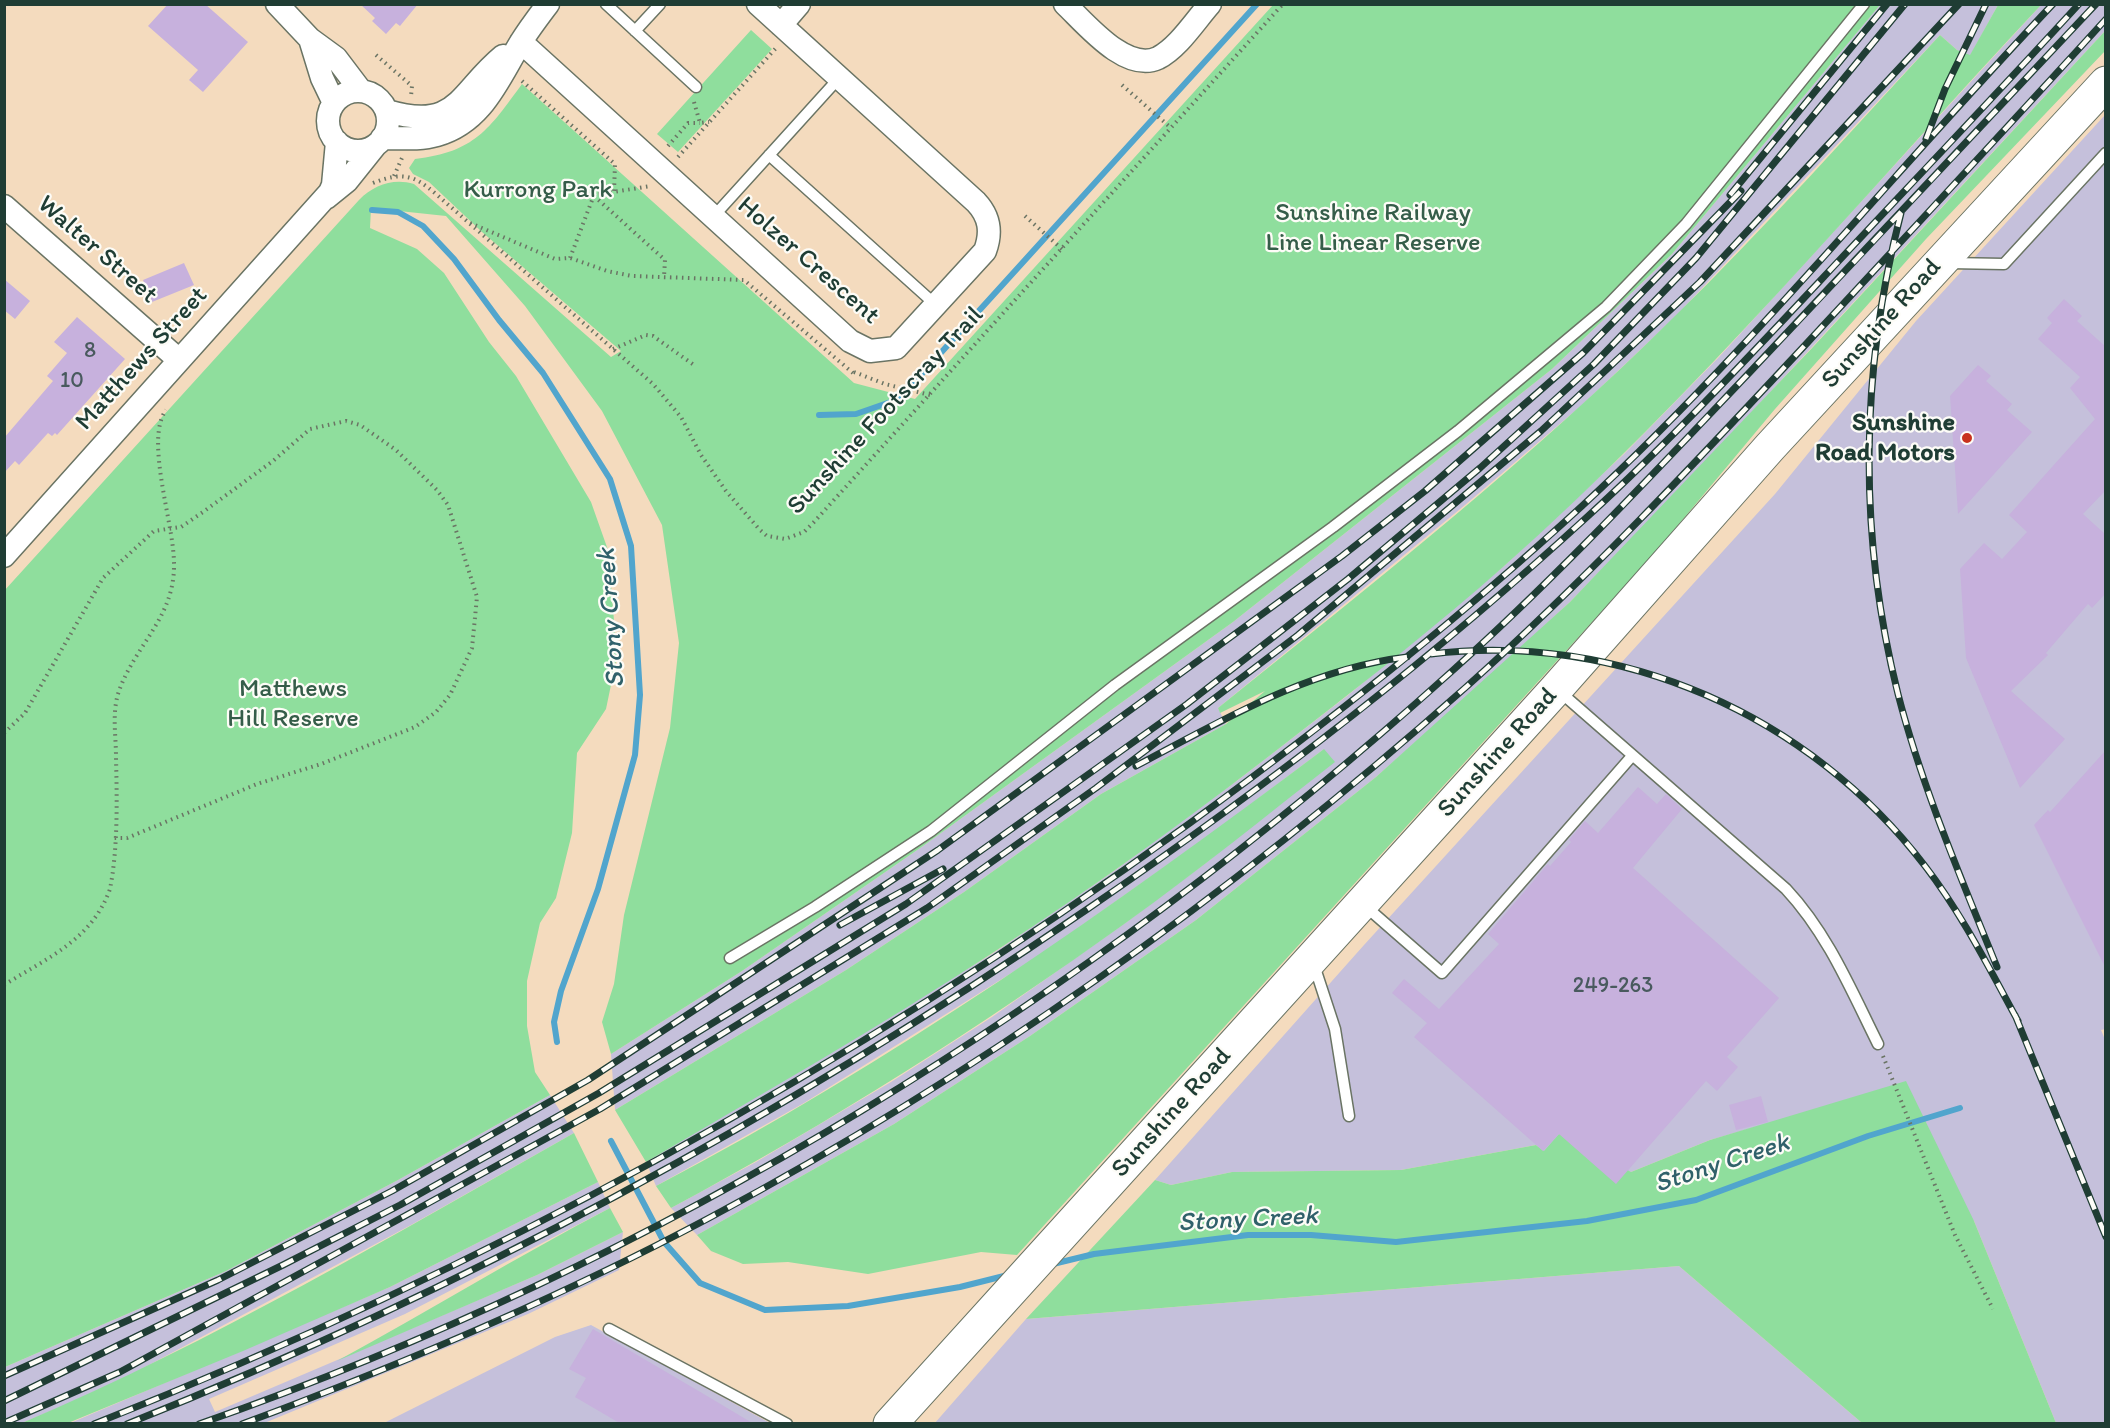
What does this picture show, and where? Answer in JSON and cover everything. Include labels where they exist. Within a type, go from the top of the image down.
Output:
[{"type":"main road","name":"Sunshine Road","points":[[890,1424],[1556,689],[1770,447],[2106,83]]},
{"type":"street","points":[[277,4],[310,39],[336,58],[361,91],[377,97],[387,111],[388,125],[379,142]]},
{"type":"street","points":[[361,91],[341,96],[334,103],[328,123],[337,142],[355,150],[379,142],[426,137],[459,126],[481,106],[548,4]]},
{"type":"street","name":"Holzer Crescent","points":[[521,42],[850,341],[863,349],[879,352],[896,348],[937,306],[985,251],[990,230],[988,219],[976,201],[758,4]]},
{"type":"street","points":[[781,25],[799,4]]},
{"type":"street","points":[[1065,4],[1115,50],[1137,61],[1146,61],[1168,51],[1210,4]]},
{"type":"street","points":[[310,39],[322,78],[334,103]]},
{"type":"street","points":[[387,111],[410,118],[427,118],[448,110],[466,97],[492,65],[521,42]]},
{"type":"street","name":"Matthews Street","points":[[323,201],[333,185],[337,142]]},
{"type":"street","name":"Matthews Street","points":[[4,556],[323,201],[347,181],[379,142]]},
{"type":"street","name":"Walter Street","points":[[4,206],[179,360]]},
{"type":"lane","points":[[606,4],[694,90]]},
{"type":"lane","points":[[635,31],[660,4]]},
{"type":"lane","points":[[730,958],[815,907],[931,831],[1115,685],[1185,637],[1449,438],[1554,351],[1606,307],[1686,224],[1864,4]]},
{"type":"lane","points":[[714,216],[839,78]]},
{"type":"lane","points":[[1938,263],[2004,264],[2106,153]]},
{"type":"lane","points":[[769,155],[937,306]]},
{"type":"lane","points":[[1556,689],[1786,889],[1807,912],[1826,941],[1878,1044]]},
{"type":"lane","points":[[1362,903],[1442,973],[1632,756]]},
{"type":"lane","points":[[1312,959],[1335,1029],[1349,1116]]},
{"type":"lane","points":[[609,1329],[787,1424]]},
{"type":"path","name":"Sunshine Footscray Trail","points":[[366,186],[399,176],[417,179],[666,398],[681,417],[701,455],[726,491],[759,529],[775,539],[794,537],[814,522],[1283,4]]},
{"type":"path","points":[[671,164],[776,48]]},
{"type":"path","points":[[376,55],[412,86],[411,104]]},
{"type":"path","points":[[520,78],[615,164],[614,192]]},
{"type":"path","points":[[1122,85],[1171,128]]},
{"type":"path","points":[[694,90],[700,123]]},
{"type":"path","points":[[668,146],[688,123],[710,122]]},
{"type":"path","points":[[594,195],[650,187]]},
{"type":"path","points":[[570,258],[594,195]]},
{"type":"path","points":[[594,195],[664,260],[664,277]]},
{"type":"path","points":[[1024,216],[1062,249]]},
{"type":"path","points":[[466,222],[555,259],[570,258],[624,274],[744,280],[853,374],[930,395]]},
{"type":"path","points":[[613,349],[646,335],[653,336],[694,365]]},
{"type":"path","points":[[853,374],[856,367]]},
{"type":"path","points":[[4,985],[74,941],[97,918],[110,889],[117,759],[113,718],[126,675],[168,605],[173,586],[171,528],[159,463],[157,432],[162,415],[173,402]]},
{"type":"path","points":[[4,733],[25,713],[103,578],[154,531],[181,527],[273,461],[310,429],[346,421],[360,425],[396,450],[437,489],[448,505],[477,597],[472,648],[450,695],[436,712],[416,727],[321,764],[256,784],[127,838],[114,838]]},
{"type":"path","points":[[1878,1044],[1955,1235],[1993,1309]]},
{"type":"shaded area","points":[[1880,5],[1998,5],[1970,56],[1957,50],[1940,35],[1675,317],[1582,405],[1465,505],[1218,708],[1226,724],[1101,794],[964,892],[846,970],[615,1110],[611,1054],[742,971],[923,846],[1233,622],[1552,369],[1672,254]]},
{"type":"shaded area","points":[[2041,5],[2105,5],[2105,31],[1699,469],[1570,602],[1376,777],[1196,920],[1030,1036],[894,1124],[697,1235],[671,1208],[756,1162],[891,1082],[992,1017],[1211,859],[1324,749],[1214,832],[1037,957],[804,1103],[656,1186],[646,1162],[992,954],[1114,871],[1347,696],[1504,566],[1624,454],[1719,357]]},
{"type":"shaded area","points":[[2105,115],[2106,1029],[2101,1030],[2106,1042],[2105,1423],[2056,1423],[1974,1221],[1797,1115],[1710,1140],[1631,1172],[1543,1151],[1536,1145],[1401,1170],[1232,1172],[1171,1185],[1155,1180],[1364,945],[1775,494],[1916,321]]},
{"type":"shaded area","points":[[550,1095],[574,1133],[411,1225],[106,1388],[22,1423],[5,1424],[5,1367],[226,1271],[398,1180]]},
{"type":"shaded area","points":[[598,1182],[610,1208],[405,1314],[209,1399],[215,1412],[537,1275],[623,1232],[619,1270],[528,1314],[262,1424],[68,1424],[390,1287]]},
{"type":"shaded area","points":[[1679,1266],[1862,1423],[934,1424],[1026,1319]]},
{"type":"shaded area","points":[[591,1325],[770,1423],[382,1424],[555,1337]]},
{"type":"green space","points":[[1273,5],[1880,5],[1672,254],[1552,369],[1233,622],[923,846],[742,971],[611,1054],[602,1022],[614,984],[624,915],[670,728],[679,643],[662,525],[602,411],[525,306],[446,216],[371,208],[370,228],[417,249],[444,273],[489,342],[516,376],[591,502],[608,550],[617,656],[606,709],[577,753],[572,833],[556,898],[540,923],[527,981],[527,1026],[535,1072],[550,1095],[398,1180],[226,1271],[5,1367],[4,591],[359,200],[371,190],[384,184],[406,182],[414,184],[611,357],[621,351],[482,232],[429,182],[413,174],[409,168],[415,159],[452,151],[479,136],[500,114],[522,84],[854,383],[915,399]]},
{"type":"green space","points":[[1998,5],[2041,5],[1712,363],[1575,501],[1479,588],[1405,650],[1266,758],[1150,845],[1071,900],[906,1008],[646,1162],[615,1110],[846,970],[964,892],[1101,794],[1226,724],[1265,691],[1220,713],[1218,708],[1508,470],[1565,420],[1674,317],[1742,248],[1940,35],[1957,50],[1970,55]]},
{"type":"green space","points":[[751,30],[772,49],[678,152],[657,134]]},
{"type":"green space","points":[[2105,31],[2105,51],[1926,239],[1775,409],[1654,554],[1017,1255],[981,1252],[868,1274],[788,1262],[743,1264],[711,1251],[697,1235],[894,1124],[1030,1036],[1196,920],[1376,777],[1570,602],[1813,347]]},
{"type":"green space","points":[[1324,749],[1335,762],[1153,903],[1017,999],[847,1108],[671,1208],[656,1186],[744,1138],[915,1036],[1081,925]]},
{"type":"green space","points":[[1906,1081],[1974,1221],[2056,1423],[1862,1423],[1679,1266],[1026,1319],[1155,1180],[1171,1185],[1232,1172],[1401,1170],[1536,1145],[1544,1151],[1559,1134],[1631,1172],[1710,1140]]},
{"type":"green space","points":[[574,1133],[598,1182],[390,1287],[243,1351],[68,1423],[22,1423],[233,1323]]},
{"type":"green space","points":[[610,1208],[623,1232],[537,1275],[337,1361],[541,1245]]},
{"type":"building","points":[[168,4],[205,4],[248,42],[203,92],[189,80],[198,70],[148,26]]},
{"type":"building","points":[[360,4],[418,4],[400,26],[396,23],[386,34],[372,21],[375,18]]},
{"type":"building","points":[[184,263],[194,285],[152,302],[143,280]]},
{"type":"building","points":[[4,279],[30,301],[15,319],[4,310]]},
{"type":"building","points":[[2064,299],[2082,316],[2077,321],[2106,347],[2106,490],[2083,514],[2106,535],[2106,593],[2092,608],[2088,604],[2046,653],[2048,655],[2011,691],[2065,739],[2020,788],[1966,658],[1960,569],[1984,543],[2002,559],[2027,532],[2009,515],[2095,419],[2070,388],[2080,377],[2038,339],[2052,323],[2047,318]]},
{"type":"building","points":[[77,317],[125,359],[57,435],[55,433],[52,436],[48,433],[19,465],[15,461],[4,473],[4,438],[53,381],[47,376],[67,353],[54,342]]},
{"type":"building","points":[[1978,365],[1991,376],[1986,381],[2012,404],[2007,410],[2032,432],[1958,514],[1950,396]]},
{"type":"building","points":[[2106,750],[2106,969],[2034,825],[2048,810],[2050,812]]},
{"type":"building","points":[[1638,787],[1657,804],[1666,794],[1682,809],[1633,868],[1779,998],[1727,1057],[1738,1067],[1717,1091],[1706,1081],[1616,1184],[1559,1134],[1543,1151],[1414,1037],[1427,1023],[1392,993],[1404,979],[1439,1009],[1499,944],[1488,934],[1548,864],[1550,866],[1571,842],[1569,840],[1585,821],[1598,833]]},
{"type":"building","points":[[1761,1096],[1768,1122],[1736,1130],[1729,1105]]},
{"type":"building","points":[[593,1329],[754,1424],[621,1424],[575,1397],[586,1378],[569,1369]]},
{"type":"waterway","points":[[819,415],[856,414],[899,399],[1257,4]]},
{"type":"waterway","name":"Stony Creek","points":[[372,210],[398,212],[423,226],[454,259],[499,320],[543,373],[610,479],[631,546],[640,695],[635,755],[598,889],[561,991],[554,1022],[557,1042]]},
{"type":"waterway","name":"Stony Creek","points":[[1053,1264],[1094,1254],[1248,1235],[1311,1235],[1396,1242],[1587,1221],[1696,1200],[1868,1136],[1960,1108]]},
{"type":"waterway","name":"Stony Creek","points":[[611,1141],[664,1242],[700,1283],[765,1310],[848,1306],[960,1287],[1008,1275]]},
{"type":"railway","points":[[1730,195],[1887,4]]},
{"type":"railway","points":[[4,1401],[283,1265],[400,1205],[599,1093],[906,904],[1187,704],[1348,579],[1480,468],[1594,364],[1696,258],[1905,4]]},
{"type":"railway","points":[[4,1423],[120,1372],[600,1109],[927,908],[1096,788],[1298,635],[1541,431],[1700,282],[1959,4]]},
{"type":"railway","points":[[1926,139],[1945,89],[1986,4]]},
{"type":"railway","points":[[94,1424],[239,1364],[382,1300],[522,1231],[661,1158],[797,1080],[930,999],[1062,913],[1190,823],[1391,670],[1488,590],[1582,506],[1704,386],[2053,4]]},
{"type":"railway","points":[[127,1424],[253,1372],[377,1316],[620,1194],[739,1128],[857,1058],[972,986],[1152,865],[1280,771],[1406,673],[1587,517],[1734,372],[2079,4]]},
{"type":"railway","points":[[199,1424],[371,1359],[539,1284],[703,1201],[862,1110],[1017,1011],[1167,905],[1312,792],[1451,672],[1528,600],[1676,450],[2096,4]]},
{"type":"railway","points":[[242,1424],[479,1329],[595,1276],[709,1218],[810,1162],[1007,1041],[1196,908],[1377,764],[1465,688],[1554,605],[1725,431],[2106,19]]},
{"type":"railway","points":[[4,1376],[218,1280],[392,1191],[588,1080],[938,850],[1342,556],[1425,491],[1583,353],[1741,191]]},
{"type":"railway","points":[[1901,213],[1887,273],[1871,393],[1869,453],[1876,574],[1885,634],[1908,729],[1943,832],[1997,967]]},
{"type":"railway","points":[[1431,654],[1501,650],[1571,656],[1640,671],[1705,695],[1768,726],[1826,766],[1878,813],[1925,866],[1963,922],[2018,1021]]},
{"type":"railway","points":[[1136,766],[1234,714],[1301,685],[1370,663],[1407,657]]},
{"type":"railway","points":[[840,925],[943,869]]},
{"type":"railway","points":[[2015,1015],[2106,1237]]},
{"type":"place","name":"Sunshine Road Motors","points":[[1967,438]]},
{"type":"park label","name":"Kurrong Park","points":[[538,190]]},
{"type":"park label","name":"Sunshine Railway Line Linear Reserve","points":[[1373,228]]},
{"type":"park label","name":"Matthews Hill Reserve","points":[[293,704]]}]
